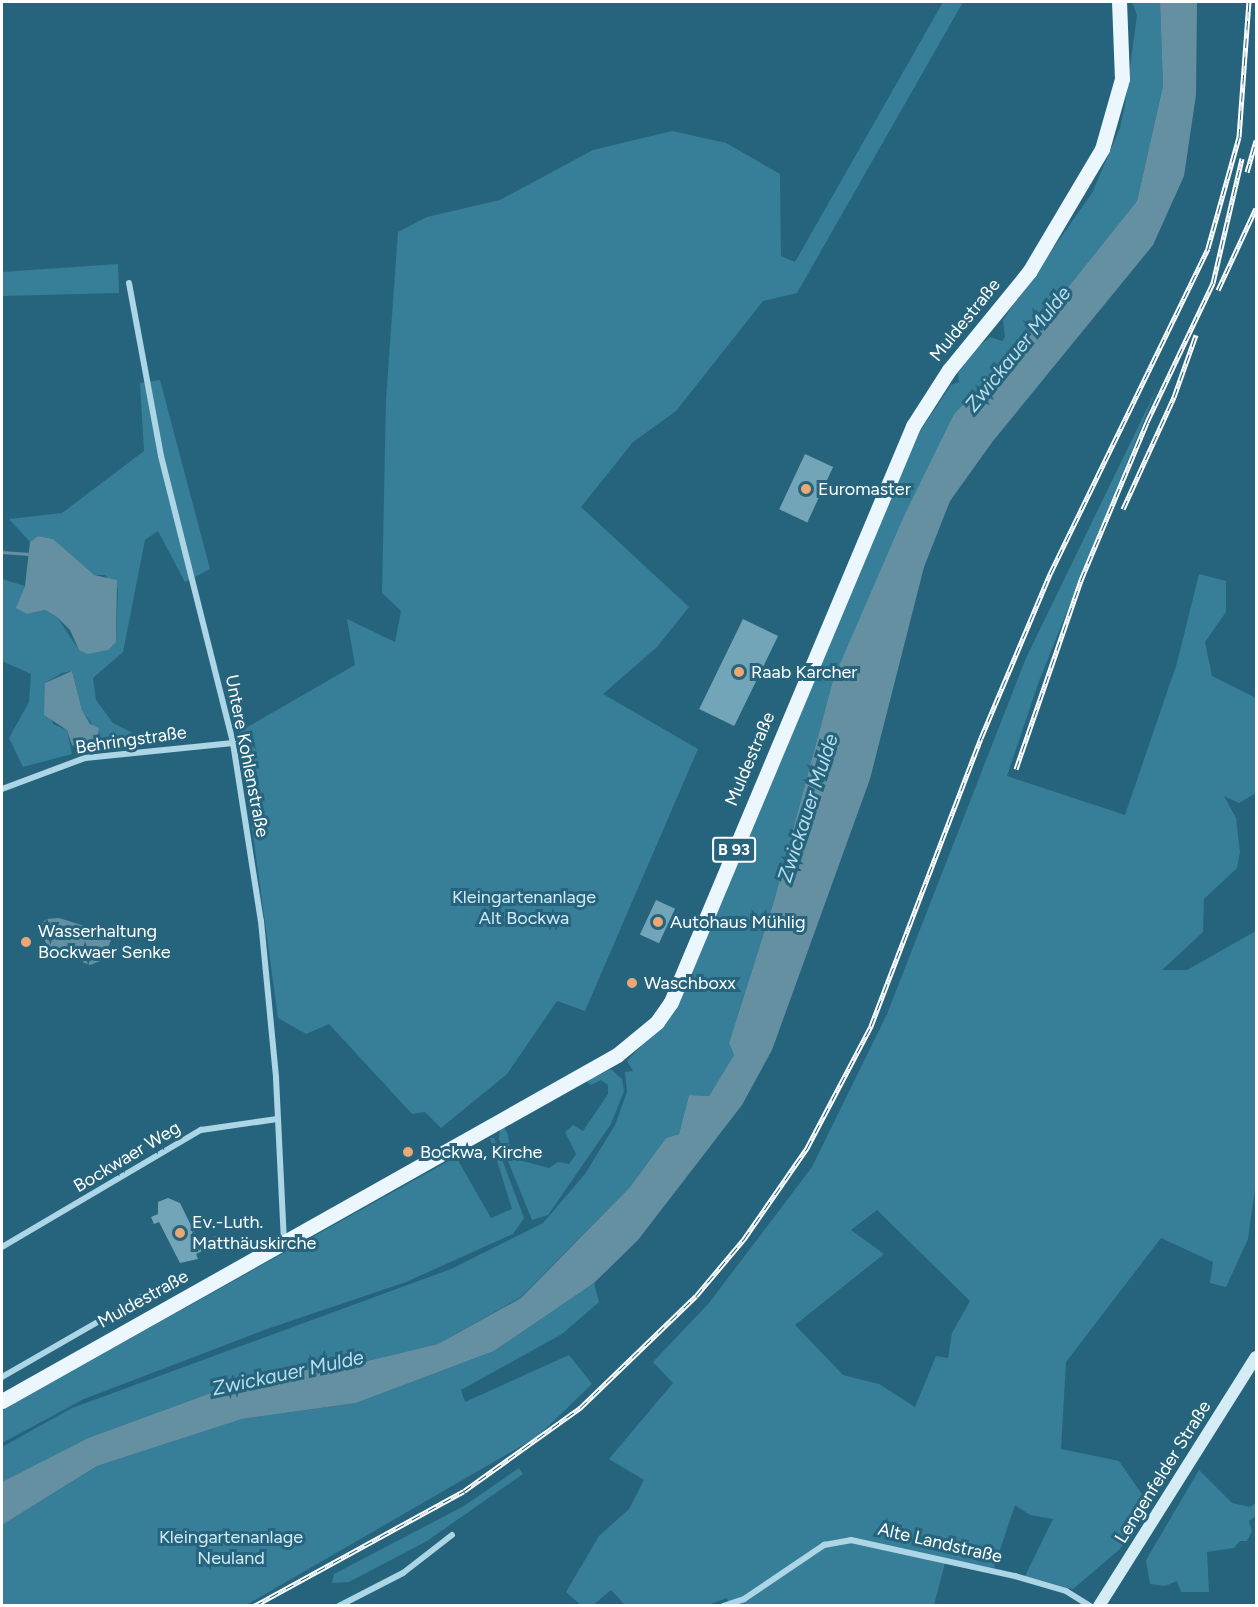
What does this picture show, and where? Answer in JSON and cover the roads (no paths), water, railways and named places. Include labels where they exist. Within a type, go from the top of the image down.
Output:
[{"type":"main road","name":"Muldestraße","points":[[2,1401],[617,1055],[657,1022],[671,1002],[913,426],[949,370],[1029,272],[1102,149],[1122,79],[1119,2]]},
{"type":"main road","name":"Lengenfelder Straße","points":[[1099,1605],[1257,1357]]},
{"type":"street","name":"Untere Kohlenstraße","points":[[129,283],[161,456],[233,743],[261,921],[277,1119],[284,1242]]},
{"type":"street","name":"Behringstraße","points":[[2,789],[84,758],[233,743]]},
{"type":"street","name":"Bockwaer Weg","points":[[2,1247],[201,1130],[277,1119]]},
{"type":"street","points":[[2,1377],[153,1290]]},
{"type":"street","points":[[339,1605],[403,1573],[452,1535]]},
{"type":"street","name":"Alte Landstraße","points":[[723,1605],[744,1599],[824,1545],[851,1540],[1015,1576],[1066,1591],[1090,1605]]},
{"type":"water","name":"Zwickauer Mulde","points":[[1160,2],[1197,2],[1196,95],[1184,176],[1153,245],[993,441],[950,501],[924,567],[870,779],[772,1050],[742,1105],[638,1240],[594,1283],[494,1351],[356,1403],[242,1419],[97,1466],[2,1525],[2,1482],[88,1438],[282,1367],[338,1368],[438,1344],[521,1298],[630,1187],[666,1138],[679,1134],[689,1095],[709,1096],[734,1055],[729,1043],[774,901],[833,680],[904,516],[954,414],[1050,310],[1137,201],[1163,86]]},
{"type":"water","points":[[38,536],[53,539],[94,575],[117,580],[116,642],[108,650],[88,654],[79,650],[70,630],[57,617],[45,610],[27,614],[16,608],[25,586],[30,542]]},
{"type":"water","points":[[72,671],[82,710],[90,724],[99,728],[95,746],[80,749],[72,745],[67,730],[44,715],[45,683]]},
{"type":"water","points":[[59,918],[113,935],[103,960],[90,965],[49,950],[39,927],[46,919]]},
{"type":"waterway","points":[[2,552],[29,554]]},
{"type":"railway","points":[[254,1606],[464,1491],[580,1408],[696,1296],[744,1239],[807,1148],[871,1026],[981,738],[1050,574],[1208,248],[1239,137],[1249,2]]},
{"type":"railway","points":[[1247,172],[1256,140]]},
{"type":"railway","points":[[1016,769],[1081,580],[1147,422],[1213,283],[1242,158]]},
{"type":"railway","points":[[1218,290],[1256,208]]},
{"type":"railway","points":[[1123,509],[1174,397],[1196,335]]},
{"type":"place","name":"Euromaster","points":[[806,489]]},
{"type":"place","name":"Raab Karcher","points":[[739,672]]},
{"type":"place","name":"Autohaus Mühlig","points":[[658,922]]},
{"type":"place","name":"Wasserhaltung Bockwaer Senke","points":[[26,942]]},
{"type":"place","name":"Waschboxx","points":[[632,983]]},
{"type":"place","name":"Bockwa, Kirche","points":[[408,1152]]},
{"type":"place","name":"Ev.-Luth. Matthäuskirche","points":[[180,1233]]},
{"type":"park label","name":"Kleingartenanlage Alt Bockwa","points":[[524,908]]},
{"type":"park label","name":"Kleingartenanlage Neuland","points":[[231,1548]]}]
